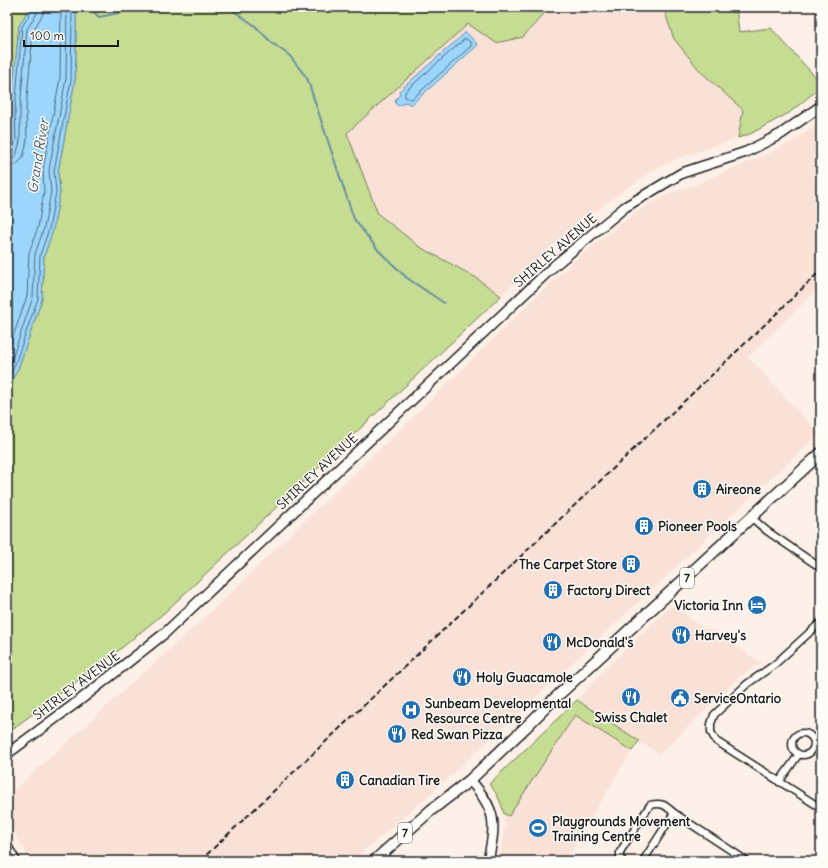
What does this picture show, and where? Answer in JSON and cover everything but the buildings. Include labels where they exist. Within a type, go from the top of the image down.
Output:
[{"type":"main road","name":"SHIRLEY AVENUE","points":[[7,754],[80,700],[165,633],[554,265],[625,207],[682,173],[746,152],[781,134],[821,106]]},
{"type":"main road","name":"7","points":[[374,861],[430,811],[470,780],[552,701],[821,453]]},
{"type":"main road","points":[[470,780],[481,793],[492,813],[494,822],[493,837],[488,861]]},
{"type":"street","points":[[752,518],[767,531],[821,568]]},
{"type":"street","points":[[821,622],[774,665],[747,684],[714,715],[711,724],[711,732],[716,741],[821,808]]},
{"type":"street","points":[[779,782],[799,754]]},
{"type":"street","points":[[623,861],[620,858],[620,852],[650,804],[657,803],[665,805],[674,813],[746,861]]},
{"type":"street","points":[[643,861],[674,813]]},
{"type":"street","points":[[7,844],[17,861]]},
{"type":"shaded area","points":[[550,7],[663,7],[674,39],[700,71],[743,110],[738,138],[679,158],[650,172],[558,240],[501,296],[475,277],[420,247],[378,214],[347,133],[468,24],[523,37]]},
{"type":"shaded area","points":[[821,122],[821,286],[748,357],[819,434],[651,591],[438,787],[352,861],[30,861],[24,848],[11,829],[8,812],[14,790],[245,579],[575,260],[646,206],[668,194],[694,185],[767,154],[795,140]]},
{"type":"shaded area","points":[[673,604],[699,626],[714,631],[761,663],[741,676],[660,754],[638,741],[565,861],[500,861],[505,826],[504,814],[500,801],[489,784],[565,713],[601,673]]},
{"type":"green space","points":[[7,7],[30,7],[19,26],[11,109],[12,139],[7,160]]},
{"type":"green space","points":[[76,7],[550,7],[523,37],[496,43],[468,24],[347,133],[378,214],[420,247],[475,277],[501,296],[164,613],[118,651],[7,733],[7,388],[18,369],[42,299],[44,256],[53,230],[60,192],[58,172],[75,80]]},
{"type":"green space","points":[[663,7],[736,7],[739,32],[771,28],[821,83],[821,87],[789,113],[750,134],[738,138],[743,110],[700,71],[674,39]]},
{"type":"green space","points":[[577,700],[639,741],[632,751],[575,715],[509,816],[504,814],[498,798],[489,784]]},
{"type":"water","name":"Grand River","points":[[30,7],[76,7],[75,80],[58,172],[60,192],[53,230],[44,256],[42,299],[18,369],[7,388],[7,160],[12,138],[11,109],[19,26]]},
{"type":"water","points":[[466,32],[478,45],[411,105],[406,102],[398,106],[395,103],[396,98],[400,95],[399,91]]},
{"type":"waterway","points":[[89,7],[99,17],[147,7]]},
{"type":"waterway","points":[[228,7],[254,25],[272,43],[289,55],[307,78],[354,219],[378,250],[407,278],[444,303]]},
{"type":"railway","points":[[200,861],[821,270]]},
{"type":"place","name":"Aireone","points":[[702,489]]},
{"type":"place","name":"Pioneer Pools","points":[[644,526]]},
{"type":"place","name":"The Carpet Store","points":[[631,564]]},
{"type":"place","name":"Factory Direct","points":[[553,590]]},
{"type":"place","name":"Victoria Inn","points":[[757,605]]},
{"type":"place","name":"Harvey's","points":[[681,635]]},
{"type":"place","name":"McDonald's","points":[[552,642]]},
{"type":"place","name":"Holy Guacamole","points":[[462,677]]},
{"type":"place","name":"Swiss Chalet","points":[[631,697]]},
{"type":"place","name":"ServiceOntario","points":[[680,698]]},
{"type":"place","name":"Sunbeam Developmental Resource Centre","points":[[411,710]]},
{"type":"place","name":"Red Swan Pizza","points":[[397,734]]},
{"type":"place","name":"Canadian Tire","points":[[345,780]]},
{"type":"place","name":"Playgrounds Movement Training Centre","points":[[538,828]]}]
